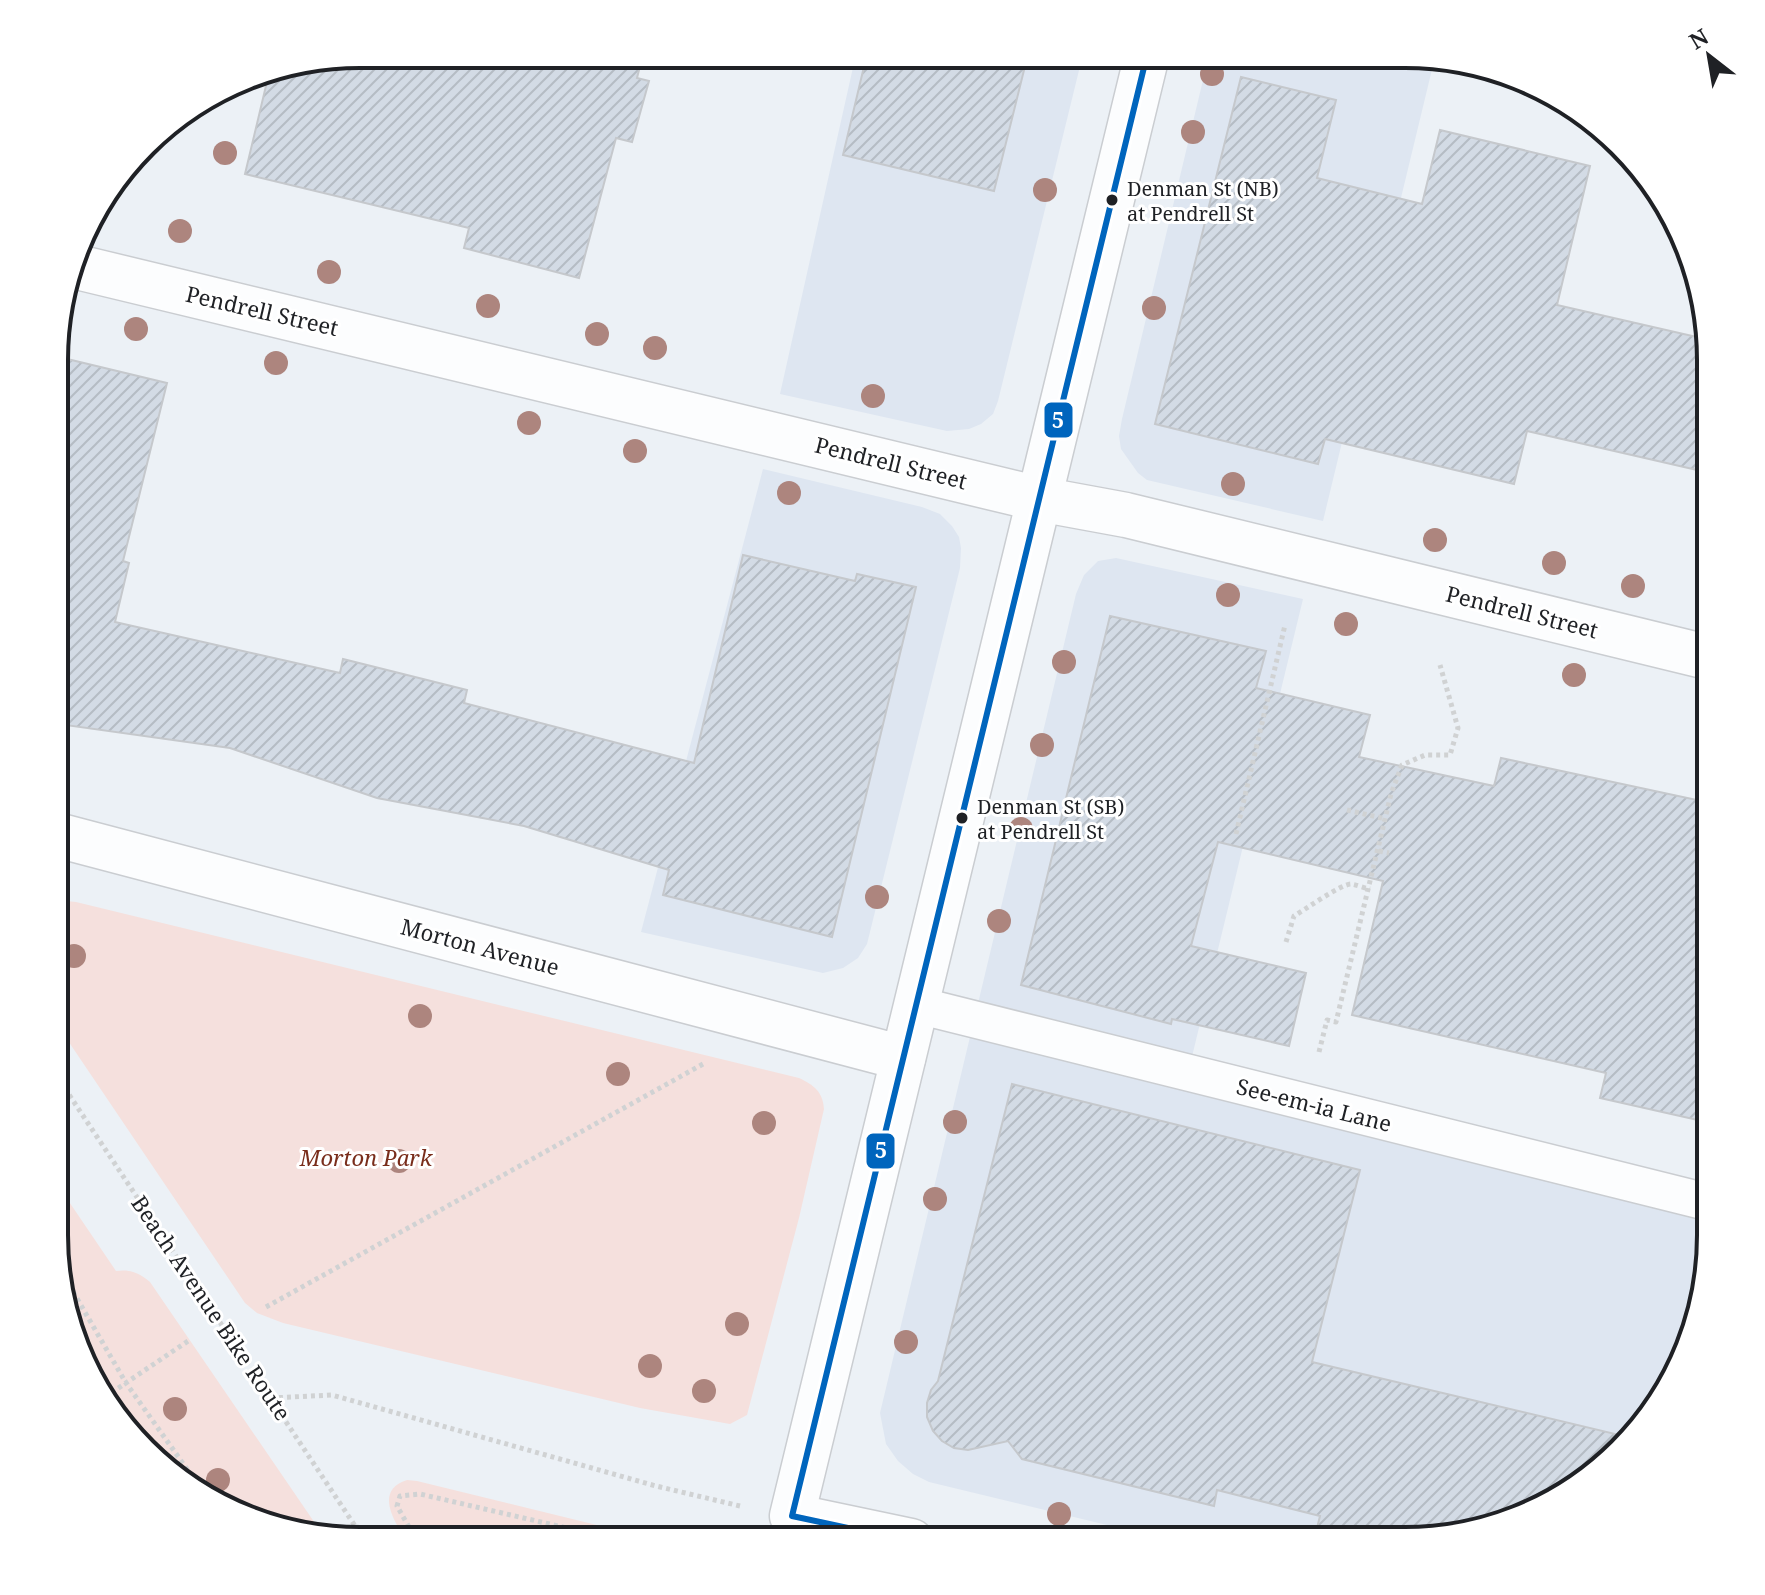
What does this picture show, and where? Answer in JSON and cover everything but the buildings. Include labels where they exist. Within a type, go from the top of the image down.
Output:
[{"type":"street","points":[[789,1527],[1144,68]]},
{"type":"street","name":"Pendrell Street","points":[[82,268],[1039,499],[1126,515],[1697,655]]},
{"type":"street","name":"Morton Avenue","points":[[68,838],[903,1058]]},
{"type":"lane","name":"See-em-ia Lane","points":[[917,1005],[1697,1200]]},
{"type":"path","points":[[1236,834],[1285,625]]},
{"type":"path","points":[[1319,1053],[1327,1020],[1336,1022],[1391,794],[1402,765],[1425,755],[1450,755],[1458,728],[1440,665]]},
{"type":"path","points":[[1347,810],[1386,819]]},
{"type":"path","points":[[1379,851],[1389,853]]},
{"type":"path","points":[[1286,942],[1294,916],[1336,889],[1350,884],[1370,889]]},
{"type":"path","points":[[266,1307],[704,1063]]},
{"type":"path","name":"Beach Avenue Bike Route","points":[[68,1093],[356,1527]]},
{"type":"path","points":[[74,1294],[126,1383],[189,1472]]},
{"type":"path","points":[[113,1391],[191,1339]]},
{"type":"path","points":[[271,1398],[332,1395],[713,1501],[786,1527]]},
{"type":"path","points":[[409,1527],[397,1506],[400,1496],[420,1494],[563,1527]]},
{"type":"shaded area","points":[[853,68],[1080,68],[993,414],[969,429],[947,431],[780,394]]},
{"type":"shaded area","points":[[1206,68],[1432,69],[1323,521],[1147,480],[1121,449],[1119,436]]},
{"type":"shaded area","points":[[763,469],[940,514],[959,537],[961,548],[960,568],[867,944],[858,958],[843,968],[823,973],[641,932]]},
{"type":"shaded area","points":[[1116,558],[1303,599],[1188,1073],[1697,1200],[1695,1273],[1687,1311],[1675,1347],[1658,1381],[1625,1428],[1598,1455],[1551,1488],[1517,1505],[1443,1525],[1115,1527],[929,1482],[898,1461],[886,1444],[880,1413],[1076,594],[1084,575],[1098,561]]},
{"type":"green space","name":"Morton Park","points":[[68,901],[799,1078],[813,1086],[822,1098],[824,1109],[799,1218],[747,1415],[730,1424],[640,1408],[283,1323],[257,1313],[245,1303],[68,1041]]},
{"type":"green space","points":[[68,1200],[116,1271],[134,1272],[150,1282],[315,1524],[266,1512],[214,1488],[167,1455],[128,1413],[107,1381],[83,1329],[70,1273]]},
{"type":"green space","points":[[407,1480],[417,1481],[605,1527],[398,1527],[389,1499],[397,1485]]},
{"type":"transit line","name":"5","points":[[792,1516],[1144,68]]},
{"type":"transit line","name":"5","points":[[792,1516],[843,1527]]},
{"type":"place","name":"Denman St (NB) at Pendrell St","points":[[1112,200]]},
{"type":"place","name":"Denman St (SB) at Pendrell St","points":[[962,818]]}]
